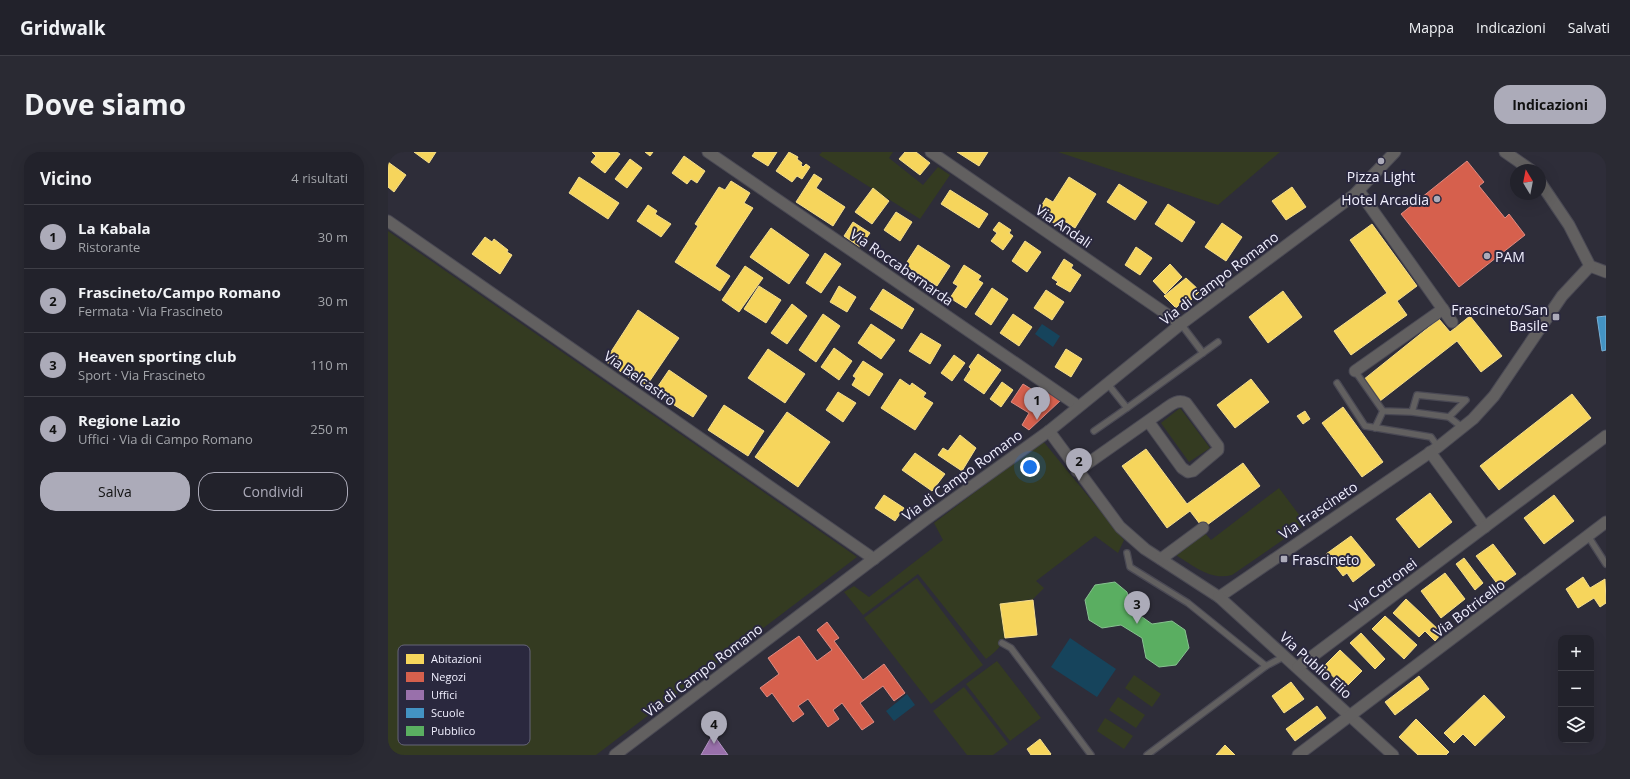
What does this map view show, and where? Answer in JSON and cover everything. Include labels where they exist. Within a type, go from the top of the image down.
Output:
[{"type":"street","name":"Via Roccabernarda","points":[[708,152],[1078,406]]},
{"type":"street","name":"Via Andali","points":[[931,152],[1181,324]]},
{"type":"street","name":"Via di Campo Romano","points":[[615,755],[925,520],[1049,431],[1181,324],[1359,191],[1395,152]]},
{"type":"street","points":[[1505,152],[1522,164]]},
{"type":"street","points":[[1359,191],[1452,322]]},
{"type":"street","points":[[1546,191],[1569,224],[1590,266],[1606,272]]},
{"type":"street","name":"Via Belcastro","points":[[388,221],[874,559]]},
{"type":"street","name":"Via Frascineto","points":[[1219,597],[1434,450],[1463,428],[1494,396],[1562,296],[1590,266]]},
{"type":"street","points":[[1355,371],[1443,309]]},
{"type":"street","points":[[1077,471],[1148,422],[1174,402],[1184,402],[1218,446],[1218,450],[1193,471],[1188,472],[1182,468],[1148,422]]},
{"type":"street","points":[[1049,431],[1077,471],[1120,527],[1145,548],[1219,597]]},
{"type":"street","name":"Via Cotronei","points":[[1298,667],[1606,436]]},
{"type":"street","points":[[1434,450],[1485,526]]},
{"type":"street","name":"Via Botricello","points":[[1298,755],[1351,717],[1606,522]]},
{"type":"street","points":[[1161,559],[1203,528]]},
{"type":"street","name":"Via Publio Elio","points":[[1219,597],[1298,667],[1351,717],[1385,753]]},
{"type":"lane","points":[[1181,324],[1202,353]]},
{"type":"lane","points":[[1094,431],[1218,342]]},
{"type":"lane","points":[[1355,371],[1383,411]]},
{"type":"lane","points":[[1107,383],[1126,408]]},
{"type":"lane","points":[[1337,383],[1365,426],[1431,437],[1434,450]]},
{"type":"lane","points":[[1412,412],[1417,395],[1466,400],[1449,417]]},
{"type":"lane","points":[[1383,411],[1412,412],[1449,417],[1463,428]]},
{"type":"lane","points":[[1375,428],[1383,411]]},
{"type":"lane","points":[[1588,536],[1606,564]]},
{"type":"lane","points":[[1127,553],[1130,567],[1188,603],[1266,666]]},
{"type":"lane","points":[[1002,643],[1011,648],[1091,755]]},
{"type":"lane","points":[[1147,755],[1266,666],[1285,656]]},
{"type":"green space","points":[[822,152],[893,152],[889,158],[923,185],[938,167],[950,175],[920,219],[819,155]]},
{"type":"green space","points":[[1058,152],[1280,152],[1218,205]]},
{"type":"green space","points":[[388,231],[857,557],[596,755],[388,755]]},
{"type":"green space","points":[[1180,408],[1210,448],[1189,462],[1161,423]]},
{"type":"green space","points":[[1043,441],[1124,540],[1118,553],[1095,536],[1036,581],[1044,588],[1033,599],[1000,604],[1004,629],[1003,641],[1000,646],[986,659],[918,574],[863,615],[844,592],[854,586],[869,597],[943,540],[934,523]]},
{"type":"green space","points":[[1279,488],[1306,524],[1232,575],[1216,576],[1209,574],[1174,554],[1204,532],[1211,540]]},
{"type":"green space","points":[[917,578],[983,665],[931,704],[864,618]]},
{"type":"green space","points":[[997,661],[1041,718],[1010,741],[966,684]]},
{"type":"green space","points":[[1134,675],[1161,694],[1152,707],[1125,688]]},
{"type":"green space","points":[[964,687],[1008,744],[993,755],[967,755],[933,711]]},
{"type":"green space","points":[[1118,697],[1145,715],[1136,728],[1109,710]]},
{"type":"green space","points":[[1105,718],[1133,736],[1124,749],[1097,731]]},
{"type":"water","points":[[1042,324],[1060,336],[1053,347],[1035,334]]},
{"type":"water","points":[[1070,638],[1116,669],[1097,697],[1051,667]]},
{"type":"water","points":[[907,694],[915,705],[894,721],[886,711]]},
{"type":"building: Abitazioni","points":[[414,152],[436,152],[429,163]]},
{"type":"building: Abitazioni","points":[[592,152],[617,152],[620,154],[605,173],[591,162],[596,156]]},
{"type":"building: Abitazioni","points":[[645,152],[653,152],[650,156]]},
{"type":"building: Abitazioni","points":[[755,152],[777,152],[768,166],[752,156]]},
{"type":"building: Abitazioni","points":[[789,152],[798,157],[797,159],[802,163],[801,165],[803,167],[806,164],[810,167],[802,179],[797,176],[792,182],[776,171]]},
{"type":"building: Abitazioni","points":[[905,152],[916,152],[930,163],[920,175],[899,159]]},
{"type":"building: Abitazioni","points":[[957,152],[988,152],[979,166]]},
{"type":"building: Abitazioni","points":[[684,156],[705,171],[697,183],[691,179],[687,184],[672,173]]},
{"type":"building: Abitazioni","points":[[630,159],[642,168],[627,188],[615,179]]},
{"type":"building: Abitazioni","points":[[388,162],[406,175],[394,192],[388,187]]},
{"type":"building: Abitazioni","points":[[814,174],[822,179],[816,188],[845,207],[833,226],[796,202]]},
{"type":"building: Abitazioni","points":[[579,177],[619,203],[608,219],[569,193]]},
{"type":"building: Abitazioni","points":[[1069,177],[1096,194],[1075,228],[1061,219],[1057,225],[1037,213],[1046,198],[1053,202]]},
{"type":"building: Abitazioni","points":[[731,181],[750,193],[744,203],[753,208],[715,266],[730,276],[720,291],[675,262],[698,226],[695,224],[719,187],[725,190]]},
{"type":"building: Abitazioni","points":[[1119,184],[1147,202],[1135,220],[1107,202]]},
{"type":"building: Abitazioni","points":[[1292,187],[1306,207],[1286,220],[1272,201]]},
{"type":"building: Abitazioni","points":[[873,188],[889,201],[872,224],[855,212]]},
{"type":"building: Abitazioni","points":[[950,190],[988,214],[979,228],[941,204]]},
{"type":"building: Abitazioni","points":[[1168,204],[1195,222],[1182,242],[1155,224]]},
{"type":"building: Abitazioni","points":[[648,205],[657,211],[655,214],[671,224],[661,237],[637,221]]},
{"type":"building: Abitazioni","points":[[896,212],[912,222],[900,241],[884,230]]},
{"type":"building: Abitazioni","points":[[853,222],[870,233],[860,247],[844,236]]},
{"type":"building: Abitazioni","points":[[999,222],[1011,230],[1009,233],[1013,236],[1003,250],[991,241],[997,233],[993,230]]},
{"type":"building: Abitazioni","points":[[1222,223],[1242,237],[1226,261],[1205,247]]},
{"type":"building: Abitazioni","points":[[1372,224],[1417,286],[1397,301],[1407,315],[1351,355],[1334,331],[1387,293],[1350,240]]},
{"type":"building: Abitazioni","points":[[771,228],[809,255],[789,284],[750,257]]},
{"type":"building: Abitazioni","points":[[485,237],[492,242],[494,239],[512,255],[500,274],[472,254]]},
{"type":"building: Abitazioni","points":[[1025,241],[1041,252],[1027,272],[1012,261]]},
{"type":"building: Abitazioni","points":[[918,245],[950,266],[937,286],[905,265]]},
{"type":"building: Abitazioni","points":[[1136,247],[1152,258],[1140,275],[1125,265]]},
{"type":"building: Abitazioni","points":[[825,253],[841,264],[821,293],[806,283]]},
{"type":"building: Abitazioni","points":[[1064,259],[1073,265],[1071,268],[1081,275],[1070,292],[1056,284],[1058,282],[1052,278]]},
{"type":"building: Abitazioni","points":[[1170,264],[1182,277],[1165,294],[1153,281]]},
{"type":"building: Abitazioni","points":[[964,265],[981,276],[978,280],[983,283],[966,308],[950,298],[958,286],[953,283]]},
{"type":"building: Abitazioni","points":[[745,266],[763,278],[739,312],[722,300]]},
{"type":"building: Abitazioni","points":[[1186,278],[1200,291],[1189,302],[1185,299],[1176,308],[1164,296]]},
{"type":"building: Abitazioni","points":[[759,286],[781,300],[766,323],[744,309]]},
{"type":"building: Abitazioni","points":[[839,286],[856,297],[847,312],[830,302]]},
{"type":"building: Abitazioni","points":[[992,288],[1008,299],[991,325],[975,314]]},
{"type":"building: Abitazioni","points":[[883,289],[914,309],[902,329],[870,309]]},
{"type":"building: Abitazioni","points":[[1046,290],[1064,302],[1052,320],[1034,308]]},
{"type":"building: Abitazioni","points":[[1283,291],[1302,317],[1268,343],[1249,317]]},
{"type":"building: Abitazioni","points":[[792,304],[807,316],[787,344],[771,333]]},
{"type":"building: Abitazioni","points":[[638,310],[679,338],[645,388],[605,361]]},
{"type":"building: Abitazioni","points":[[823,314],[840,326],[816,362],[799,350]]},
{"type":"building: Abitazioni","points":[[1013,314],[1032,327],[1019,346],[1000,333]]},
{"type":"building: Abitazioni","points":[[1470,316],[1502,356],[1481,372],[1457,341],[1380,401],[1363,380],[1439,319],[1450,332]]},
{"type":"building: Abitazioni","points":[[871,324],[895,340],[881,359],[858,343]]},
{"type":"building: Abitazioni","points":[[921,333],[941,345],[930,364],[909,351]]},
{"type":"building: Abitazioni","points":[[834,348],[852,361],[839,380],[821,367]]},
{"type":"building: Abitazioni","points":[[768,349],[805,374],[785,403],[748,378]]},
{"type":"building: Abitazioni","points":[[1066,349],[1082,359],[1071,377],[1055,367]]},
{"type":"building: Abitazioni","points":[[978,354],[1001,370],[984,394],[964,380],[971,369],[969,367]]},
{"type":"building: Abitazioni","points":[[954,355],[965,363],[952,381],[941,373]]},
{"type":"building: Abitazioni","points":[[863,361],[883,374],[869,396],[852,385],[856,378],[853,376]]},
{"type":"building: Abitazioni","points":[[669,370],[707,396],[693,417],[654,392]]},
{"type":"building: Abitazioni","points":[[900,379],[910,386],[912,383],[926,393],[923,397],[933,403],[915,430],[881,408]]},
{"type":"building: Abitazioni","points":[[1251,379],[1269,402],[1235,428],[1217,405]]},
{"type":"building: Abitazioni","points":[[1002,382],[1013,390],[1001,407],[990,399]]},
{"type":"building: Abitazioni","points":[[838,392],[856,403],[843,422],[826,410]]},
{"type":"building: Abitazioni","points":[[1572,394],[1591,418],[1499,490],[1480,466]]},
{"type":"building: Abitazioni","points":[[724,405],[764,431],[748,456],[708,430]]},
{"type":"building: Abitazioni","points":[[1343,407],[1383,462],[1362,477],[1322,423]]},
{"type":"building: Abitazioni","points":[[1305,411],[1310,419],[1303,424],[1297,416]]},
{"type":"building: Abitazioni","points":[[787,412],[830,442],[798,487],[755,457]]},
{"type":"building: Abitazioni","points":[[960,435],[976,448],[962,471],[938,455],[943,448],[948,451]]},
{"type":"building: Abitazioni","points":[[1146,449],[1187,504],[1243,463],[1260,486],[1203,528],[1190,511],[1167,528],[1122,466]]},
{"type":"building: Abitazioni","points":[[915,453],[945,474],[932,491],[902,470]]},
{"type":"building: Abitazioni","points":[[1430,493],[1452,522],[1419,548],[1396,519]]},
{"type":"building: Abitazioni","points":[[884,495],[904,508],[895,521],[875,508]]},
{"type":"building: Abitazioni","points":[[1554,495],[1574,521],[1544,544],[1524,518]]},
{"type":"building: Abitazioni","points":[[1351,536],[1375,565],[1353,582],[1347,573],[1343,576],[1326,554]]},
{"type":"building: Abitazioni","points":[[1493,544],[1516,574],[1499,586],[1476,556]]},
{"type":"building: Abitazioni","points":[[1464,558],[1483,583],[1475,590],[1456,564]]},
{"type":"building: Abitazioni","points":[[1445,573],[1465,599],[1441,618],[1421,591]]},
{"type":"building: Abitazioni","points":[[1583,577],[1590,588],[1605,579],[1606,603],[1600,607],[1594,598],[1578,608],[1566,589]]},
{"type":"building: Abitazioni","points":[[1406,599],[1442,633],[1435,641],[1425,631],[1419,637],[1393,613]]},
{"type":"building: Abitazioni","points":[[1033,600],[1037,635],[1005,638],[1000,604]]},
{"type":"building: Abitazioni","points":[[1385,616],[1417,645],[1404,659],[1372,629]]},
{"type":"building: Abitazioni","points":[[1361,633],[1385,659],[1375,669],[1350,643]]},
{"type":"building: Abitazioni","points":[[1340,650],[1362,671],[1348,685],[1346,683],[1343,686],[1323,667]]},
{"type":"building: Abitazioni","points":[[1419,676],[1429,689],[1395,715],[1385,702]]},
{"type":"building: Abitazioni","points":[[1291,682],[1304,699],[1284,713],[1272,696]]},
{"type":"building: Abitazioni","points":[[1484,695],[1505,717],[1475,746],[1463,734],[1454,743],[1444,733]]},
{"type":"building: Abitazioni","points":[[1317,706],[1326,718],[1295,741],[1286,729]]},
{"type":"building: Abitazioni","points":[[1416,719],[1449,752],[1446,755],[1418,755],[1399,737]]},
{"type":"building: Abitazioni","points":[[1040,739],[1051,754],[1050,755],[1031,755],[1027,749]]},
{"type":"building: Abitazioni","points":[[1225,745],[1235,755],[1216,755]]},
{"type":"building: Negozi","points":[[1467,161],[1484,182],[1479,186],[1505,218],[1509,214],[1525,235],[1459,287],[1401,214]]},
{"type":"building: Negozi","points":[[1023,384],[1036,392],[1040,387],[1061,400],[1029,430],[1022,425],[1029,413],[1011,402]]},
{"type":"building: Negozi","points":[[827,622],[839,638],[834,641],[863,680],[884,664],[905,693],[894,701],[883,686],[860,703],[874,722],[862,730],[842,703],[833,710],[839,719],[828,727],[808,699],[798,706],[804,714],[793,722],[772,693],[767,697],[760,688],[779,674],[768,658],[799,636],[817,661],[832,650],[817,630]]},
{"type":"building: Uffici","points":[[713,734],[728,755],[701,755]]},
{"type":"building: Scuole","points":[[1606,316],[1606,350],[1602,351],[1597,317]]},
{"type":"building: Pubblico","points":[[1115,582],[1127,592],[1131,609],[1152,624],[1172,621],[1185,630],[1189,648],[1176,665],[1159,667],[1146,658],[1142,638],[1121,625],[1102,628],[1089,620],[1085,600],[1095,585]]},
{"type":"place","name":"Pizza Light","points":[[1381,161]]},
{"type":"place","name":"Hotel Arcadia","points":[[1437,199]]},
{"type":"place","name":"PAM","points":[[1487,256]]},
{"type":"place","name":"Frascineto/San Basile","points":[[1556,317]]},
{"type":"place","name":"La Kabala","points":[[1037,420]]},
{"type":"place","name":"Frascineto/Campo Romano","points":[[1079,481]]},
{"type":"place","name":"Frascineto","points":[[1284,559]]},
{"type":"place","name":"Heaven sporting club","points":[[1137,624]]},
{"type":"place","name":"Regione Lazio","points":[[714,744]]}]
